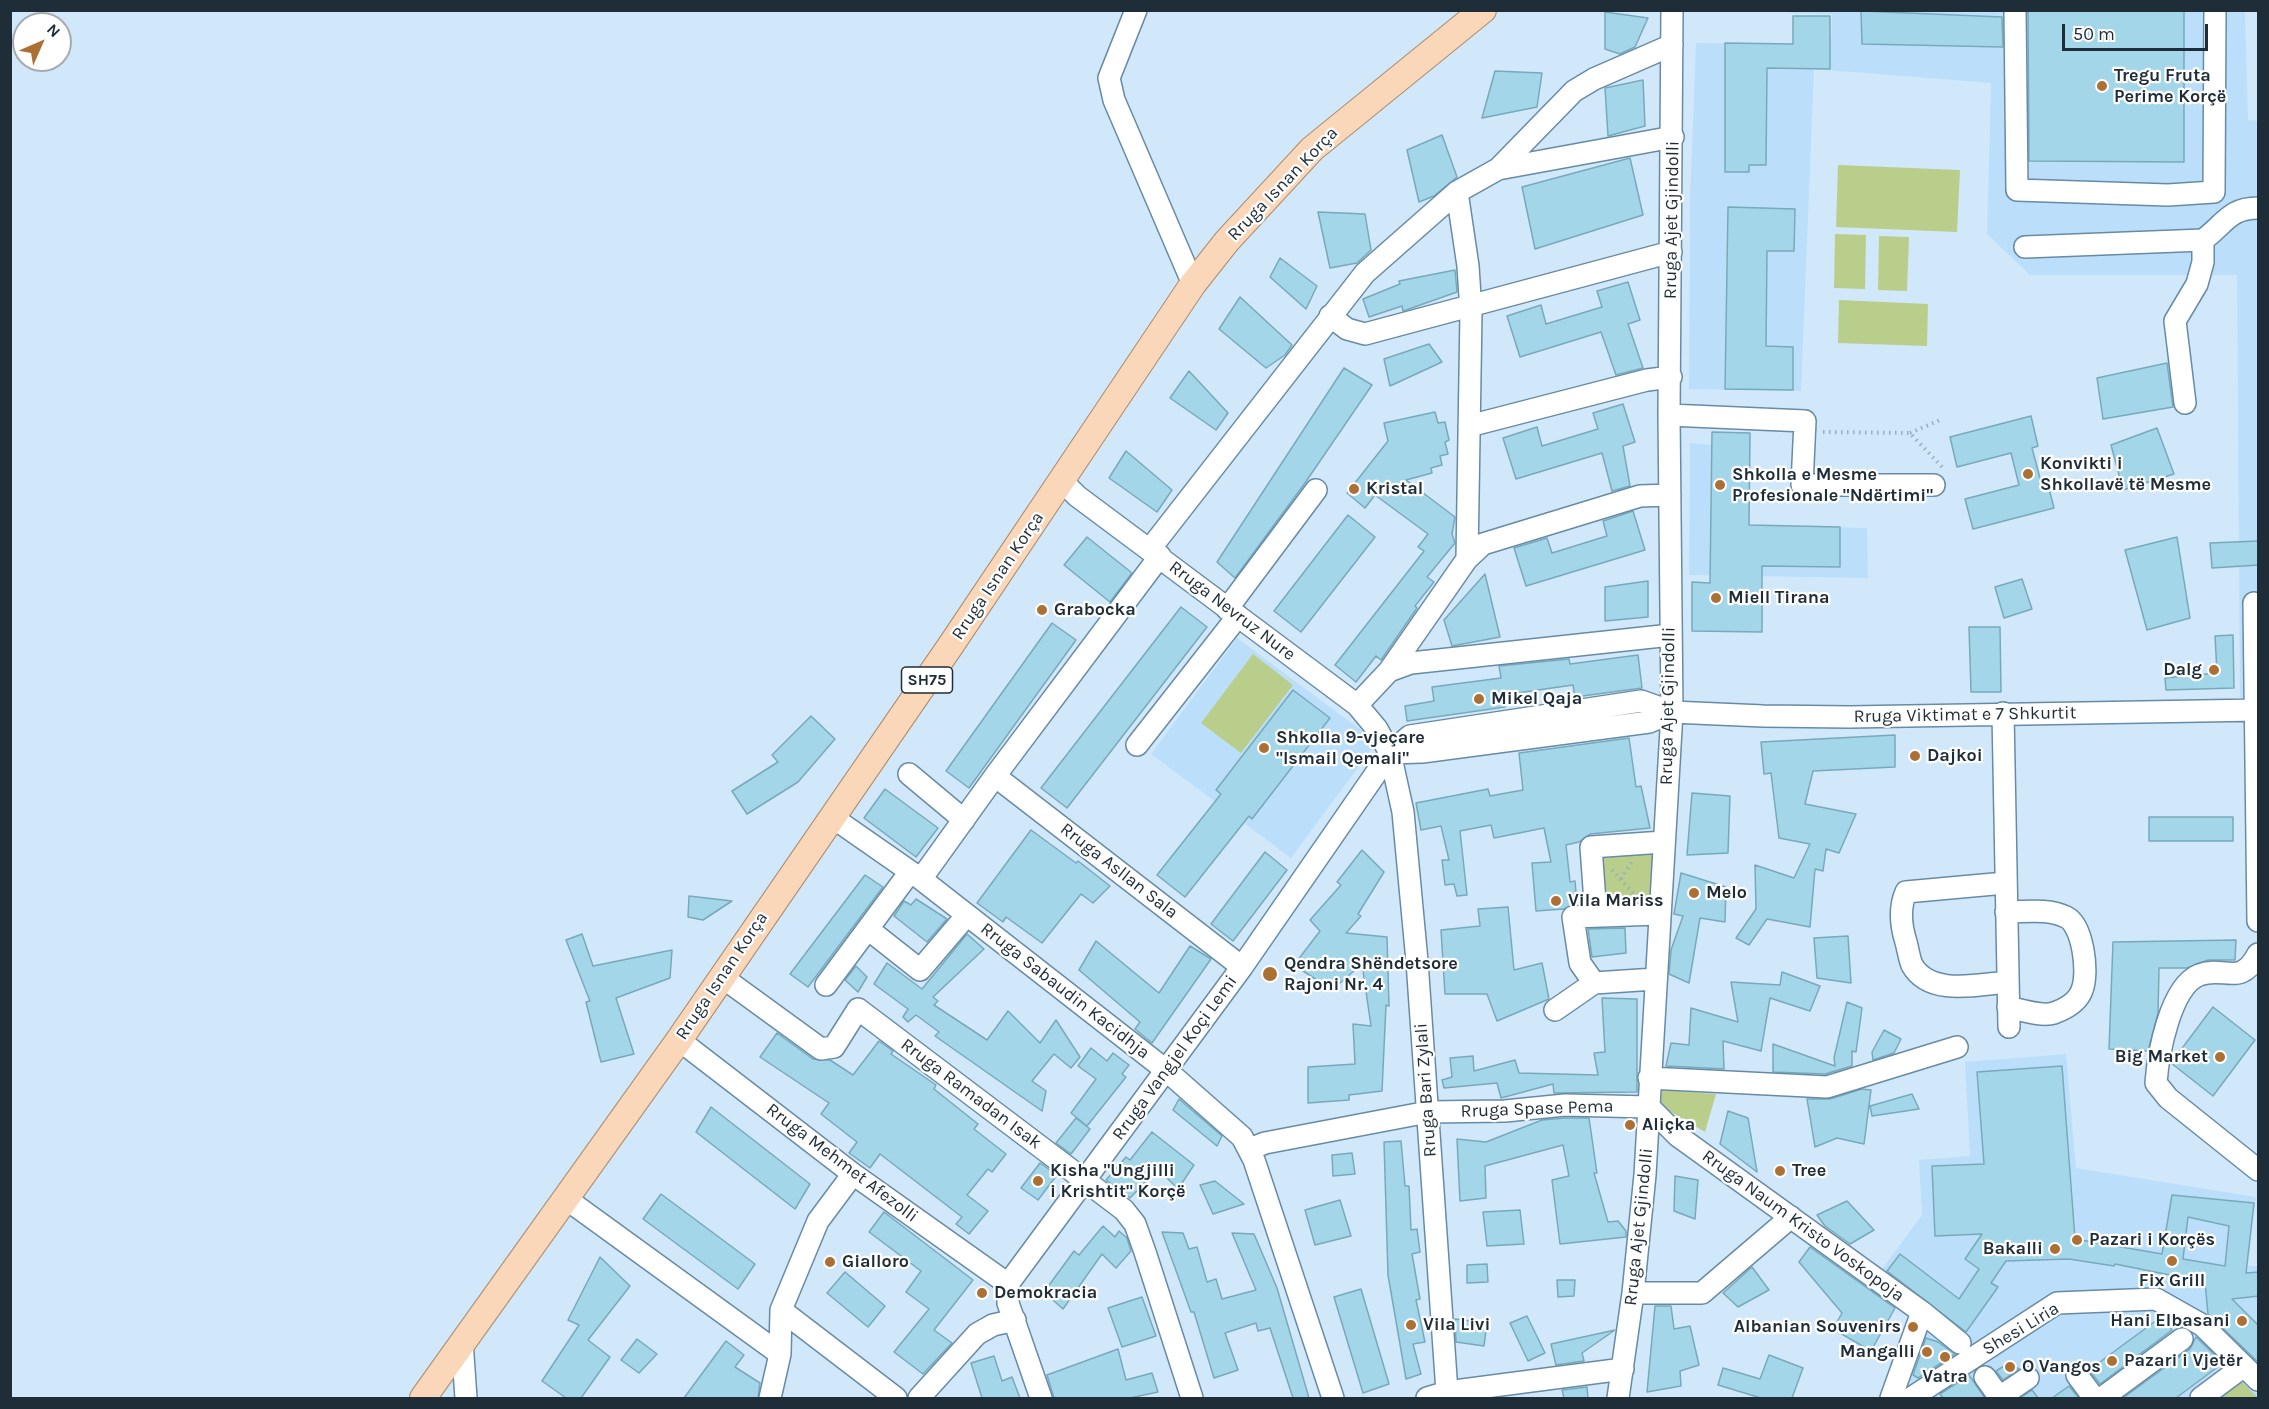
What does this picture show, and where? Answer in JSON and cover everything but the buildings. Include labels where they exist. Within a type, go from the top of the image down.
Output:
[{"type":"main road","name":"Rruga Isnan Korça","points":[[423,1398],[679,1040],[1062,482],[1193,284],[1241,225],[1312,149],[1483,10]]},
{"type":"street","points":[[1136,10],[1109,78],[1114,100],[1193,284]]},
{"type":"street","name":"Rruga Ajet Gjindolli","points":[[1618,1398],[1633,1293],[1649,1107],[1656,914],[1664,842],[1671,712],[1669,414],[1673,137],[1672,10]]},
{"type":"street","points":[[2015,10],[2017,190],[2168,195],[2214,192],[2216,10]]},
{"type":"street","points":[[826,985],[868,929],[964,820],[1155,552],[1330,316],[1365,273],[1457,192],[1498,169],[1575,91],[1594,79],[1672,45]]},
{"type":"street","points":[[1498,169],[1673,137]]},
{"type":"street","points":[[1457,192],[1468,266],[1470,304],[1467,559]]},
{"type":"street","points":[[2025,247],[2203,240],[2232,213],[2241,208],[2259,207]]},
{"type":"street","points":[[2185,403],[2175,321],[2197,284],[2203,262],[2203,240]]},
{"type":"street","points":[[1330,316],[1347,329],[1365,334],[1671,252]]},
{"type":"street","points":[[1469,426],[1647,380],[1671,376]]},
{"type":"street","points":[[1669,414],[1805,421],[1802,485],[1939,478]]},
{"type":"street","name":"Rruga Nevruz Nure","points":[[1062,482],[1077,496],[1357,705],[1377,729],[1390,753]]},
{"type":"street","points":[[1137,745],[1316,490]]},
{"type":"street","points":[[1357,705],[1389,671],[1467,559],[1483,544],[1640,496],[1670,495]]},
{"type":"street","points":[[2254,603],[2259,921]]},
{"type":"street","points":[[1389,671],[1411,663],[1671,635]]},
{"type":"street","name":"Rruga Viktimat e 7 Shkurtit","points":[[1390,753],[1422,752],[1649,722],[1671,712],[1850,717],[2257,710]]},
{"type":"street","points":[[2003,713],[2005,883],[2009,1017],[2052,1014],[2073,1003],[2082,991],[2085,967],[2075,925],[2068,918],[2053,912],[2006,912]]},
{"type":"street","name":"Rruga Vangjel Koçi Lemi","points":[[1008,1284],[1242,967],[1390,753]]},
{"type":"street","name":"Rruga Bari Zylali","points":[[1390,753],[1404,812],[1447,1392]]},
{"type":"street","points":[[909,774],[964,820]]},
{"type":"street","name":"Rruga Asllan Sala","points":[[995,776],[1242,967]]},
{"type":"street","name":"Rruga Sabaudin Kacidhja","points":[[832,817],[916,876],[1167,1071],[1242,1137],[1250,1149],[1333,1398]]},
{"type":"street","points":[[1596,916],[1591,847],[1664,842]]},
{"type":"street","points":[[2005,883],[1906,892],[1901,903],[1903,933],[1912,965],[1925,978],[1946,986],[2008,982]]},
{"type":"street","points":[[1594,982],[1580,963],[1573,917],[1656,914]]},
{"type":"street","points":[[868,929],[920,970],[967,915]]},
{"type":"street","points":[[2256,967],[2239,974],[2200,974],[2186,983],[2163,1040],[2156,1083],[2168,1098],[2259,1170]]},
{"type":"street","name":"Rruga Ramadan Isak","points":[[722,977],[821,1049],[834,1047],[858,1009],[1086,1179],[1124,1210],[1135,1224],[1192,1398]]},
{"type":"street","points":[[1555,1010],[1594,982],[1655,979]]},
{"type":"street","name":"Rruga Mehmet Afezolli","points":[[679,1040],[853,1174],[1008,1284]]},
{"type":"street","points":[[1649,1078],[1827,1087],[1957,1047]]},
{"type":"street","name":"Rruga Spase Pema","points":[[1250,1149],[1265,1143],[1428,1112],[1505,1111],[1565,1105],[1649,1107]]},
{"type":"street","name":"Rruga Naum Kristo Voskopoja","points":[[1649,1107],[1678,1136],[1922,1312],[1960,1343]]},
{"type":"street","points":[[770,1398],[780,1354],[781,1310],[818,1221],[853,1174]]},
{"type":"street","points":[[565,1198],[780,1354]]},
{"type":"street","points":[[1633,1293],[1702,1293],[1791,1217]]},
{"type":"street","points":[[1008,1284],[1008,1303],[1041,1398]]},
{"type":"street","name":"Shesi Liria","points":[[1925,1395],[2057,1303],[2156,1299],[2202,1325],[2251,1373]]},
{"type":"street","points":[[781,1310],[896,1398]]},
{"type":"street","points":[[1891,1398],[1922,1312]]},
{"type":"street","points":[[919,1398],[977,1334],[993,1325],[1015,1320]]},
{"type":"street","points":[[2102,1398],[2182,1340]]},
{"type":"street","points":[[462,1341],[466,1398]]},
{"type":"street","points":[[1427,1398],[1447,1392],[1623,1369]]},
{"type":"street","points":[[2201,1398],[2251,1373]]},
{"type":"street","points":[[2077,1375],[2094,1398]]},
{"type":"street","points":[[1985,1377],[1999,1398],[2028,1378]]},
{"type":"path","points":[[1804,432],[1910,433],[1940,420]]},
{"type":"path","points":[[1910,433],[1939,478]]},
{"type":"path","points":[[1591,847],[1656,914]]},
{"type":"shaded area","points":[[1788,11],[2245,11],[2248,120],[2258,121],[2258,703],[2240,703],[2237,275],[2030,275],[1987,234],[1991,83],[1814,69],[1801,391],[1689,389],[1690,200],[1696,43],[1793,44],[1793,16],[1830,16],[1831,47],[1832,14],[1790,13]]},
{"type":"shaded area","name":"Shkolla e Mesme Profesionale \"Ndërtimi\"","points":[[1712,432],[1750,433],[1749,525],[1867,528],[1868,578],[1689,575],[1690,443],[1711,445]]},
{"type":"shaded area","name":"Shkolla 9-vjeçare \"Ismail Qemali\"","points":[[1237,638],[1377,742],[1291,858],[1151,754]]},
{"type":"shaded area","name":"Pazari i Korçës","points":[[2066,1054],[2076,1168],[2256,1197],[2248,1266],[2258,1266],[2258,1398],[1887,1398],[1919,1312],[1874,1280],[1922,1215],[1919,1160],[1970,1156],[1965,1062]]},
{"type":"green space","points":[[1838,165],[1960,170],[1957,232],[1836,227]]},
{"type":"green space","points":[[1835,234],[1866,235],[1865,289],[1834,288]]},
{"type":"green space","points":[[1879,236],[1909,237],[1907,291],[1878,290]]},
{"type":"green space","points":[[1839,300],[1928,304],[1927,346],[1838,343]]},
{"type":"green space","points":[[1253,654],[1293,685],[1241,753],[1201,723]]},
{"type":"green space","points":[[1655,853],[1652,909],[1605,911],[1601,855]]},
{"type":"green space","points":[[1662,1090],[1716,1094],[1705,1132],[1659,1105]]},
{"type":"green space","points":[[2238,1378],[2258,1398],[2212,1398]]},
{"type":"place","name":"Tregu Fruta Perime Korçë","points":[[2102,86]]},
{"type":"place","name":"Konvikti i Shkollavë të Mesme","points":[[2028,474]]},
{"type":"place","name":"Shkolla e Mesme Profesionale \"Ndërtimi\"","points":[[1720,485]]},
{"type":"place","name":"Kristal","points":[[1354,489]]},
{"type":"place","name":"Miell Tirana","points":[[1716,598]]},
{"type":"place","name":"Grabocka","points":[[1042,610]]},
{"type":"place","name":"Dalg","points":[[2214,670]]},
{"type":"place","name":"Mikel Qaja","points":[[1479,699]]},
{"type":"place","name":"Shkolla 9-vjeçare \"Ismail Qemali\"","points":[[1264,748]]},
{"type":"place","name":"Dajkoi","points":[[1915,756]]},
{"type":"place","name":"Melo","points":[[1694,893]]},
{"type":"place","name":"Vila Mariss","points":[[1556,901]]},
{"type":"place","name":"Qendra Shëndetsore Rajoni Nr. 4","points":[[1270,974]]},
{"type":"place","name":"Big Market","points":[[2220,1057]]},
{"type":"place","name":"Aliçka","points":[[1630,1125]]},
{"type":"place","name":"Tree","points":[[1780,1171]]},
{"type":"place","name":"Kisha \"Ungjilli i Krishtit\" Korçë","points":[[1038,1181]]},
{"type":"place","name":"Pazari i Korçës","points":[[2077,1240]]},
{"type":"place","name":"Bakalli","points":[[2055,1249]]},
{"type":"place","name":"Fix Grill","points":[[2172,1261]]},
{"type":"place","name":"Gialloro","points":[[830,1262]]},
{"type":"place","name":"Demokracia","points":[[982,1293]]},
{"type":"place","name":"Hani Elbasani","points":[[2242,1321]]},
{"type":"place","name":"Vila Livi","points":[[1411,1325]]},
{"type":"place","name":"Albanian Souvenirs","points":[[1913,1327]]},
{"type":"place","name":"Mangalli","points":[[1927,1352]]},
{"type":"place","name":"Vatra","points":[[1945,1357]]},
{"type":"place","name":"Pazari i Vjetër","points":[[2112,1361]]},
{"type":"place","name":"O Vangos","points":[[2010,1367]]}]
